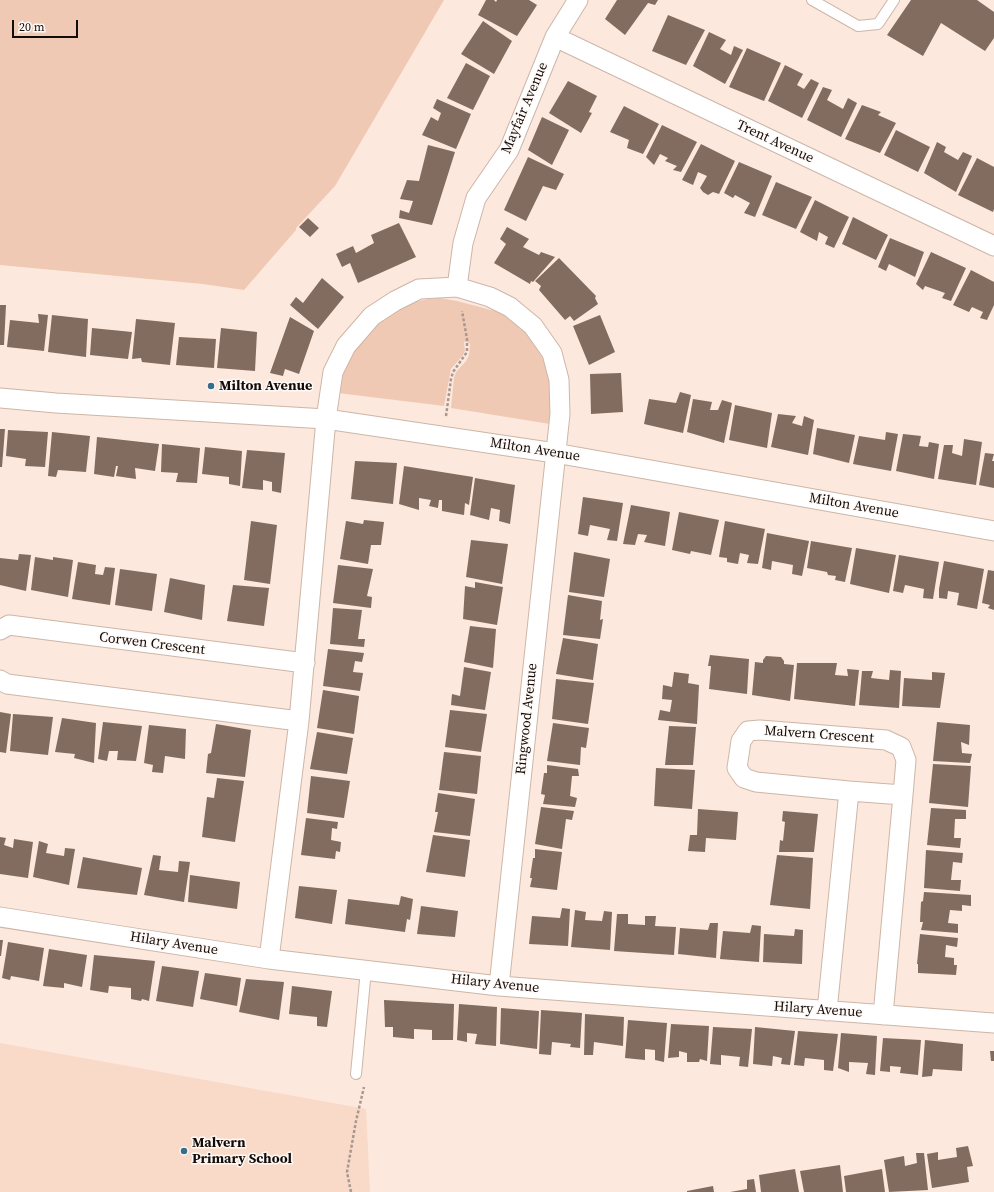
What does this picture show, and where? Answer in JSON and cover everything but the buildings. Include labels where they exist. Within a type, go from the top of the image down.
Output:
[{"type":"street","name":"Mayfair Avenue","points":[[457,287],[463,243],[476,198],[509,150],[555,37],[578,0]]},
{"type":"street","name":"Trent Avenue","points":[[555,37],[994,246]]},
{"type":"street","points":[[269,959],[299,721],[326,419],[333,372],[346,346],[372,316],[395,301],[420,289],[457,287],[490,297],[510,307],[533,326],[552,353],[559,380],[560,414],[555,453]]},
{"type":"street","name":"Milton Avenue","points":[[0,398],[56,403],[326,419],[555,453],[994,531]]},
{"type":"street","name":"Ringwood Avenue","points":[[500,986],[555,453]]},
{"type":"street","name":"Corwen Crescent","points":[[0,630],[9,625],[305,663]]},
{"type":"street","points":[[0,680],[7,684],[299,721]]},
{"type":"street","name":"Malvern Crescent","points":[[883,1015],[903,795],[906,760],[901,747],[886,740],[760,730],[748,732],[740,741],[737,768],[744,778],[756,782],[903,795]]},
{"type":"street","points":[[827,1011],[849,791]]},
{"type":"street","name":"Hilary Avenue","points":[[0,917],[269,959],[500,986],[994,1023]]},
{"type":"lane","points":[[812,0],[858,26],[878,24],[894,0]]},
{"type":"lane","points":[[356,1074],[366,970]]},
{"type":"path","points":[[444,436],[451,379],[453,372],[467,352],[467,339],[457,287]]},
{"type":"path","points":[[351,1192],[346,1172],[356,1121],[366,1082],[356,1074]]},
{"type":"shaded area","points":[[0,0],[444,0],[335,186],[296,228],[296,230],[244,290],[203,284],[0,265]]},
{"type":"shaded area","points":[[440,298],[499,312],[520,326],[530,336],[543,359],[551,387],[550,424],[451,408],[456,372],[466,361],[469,355],[470,344],[467,342],[464,342],[465,351],[463,355],[451,369],[444,406],[338,393],[344,372],[352,354],[364,338],[387,315],[414,302]]},
{"type":"shaded area","name":"Malvern Primary School","points":[[0,1043],[366,1109],[370,1192],[0,1192]]},
{"type":"place","name":"Milton Avenue","points":[[211,386]]},
{"type":"place","name":"Malvern Primary School","points":[[184,1151]]}]
